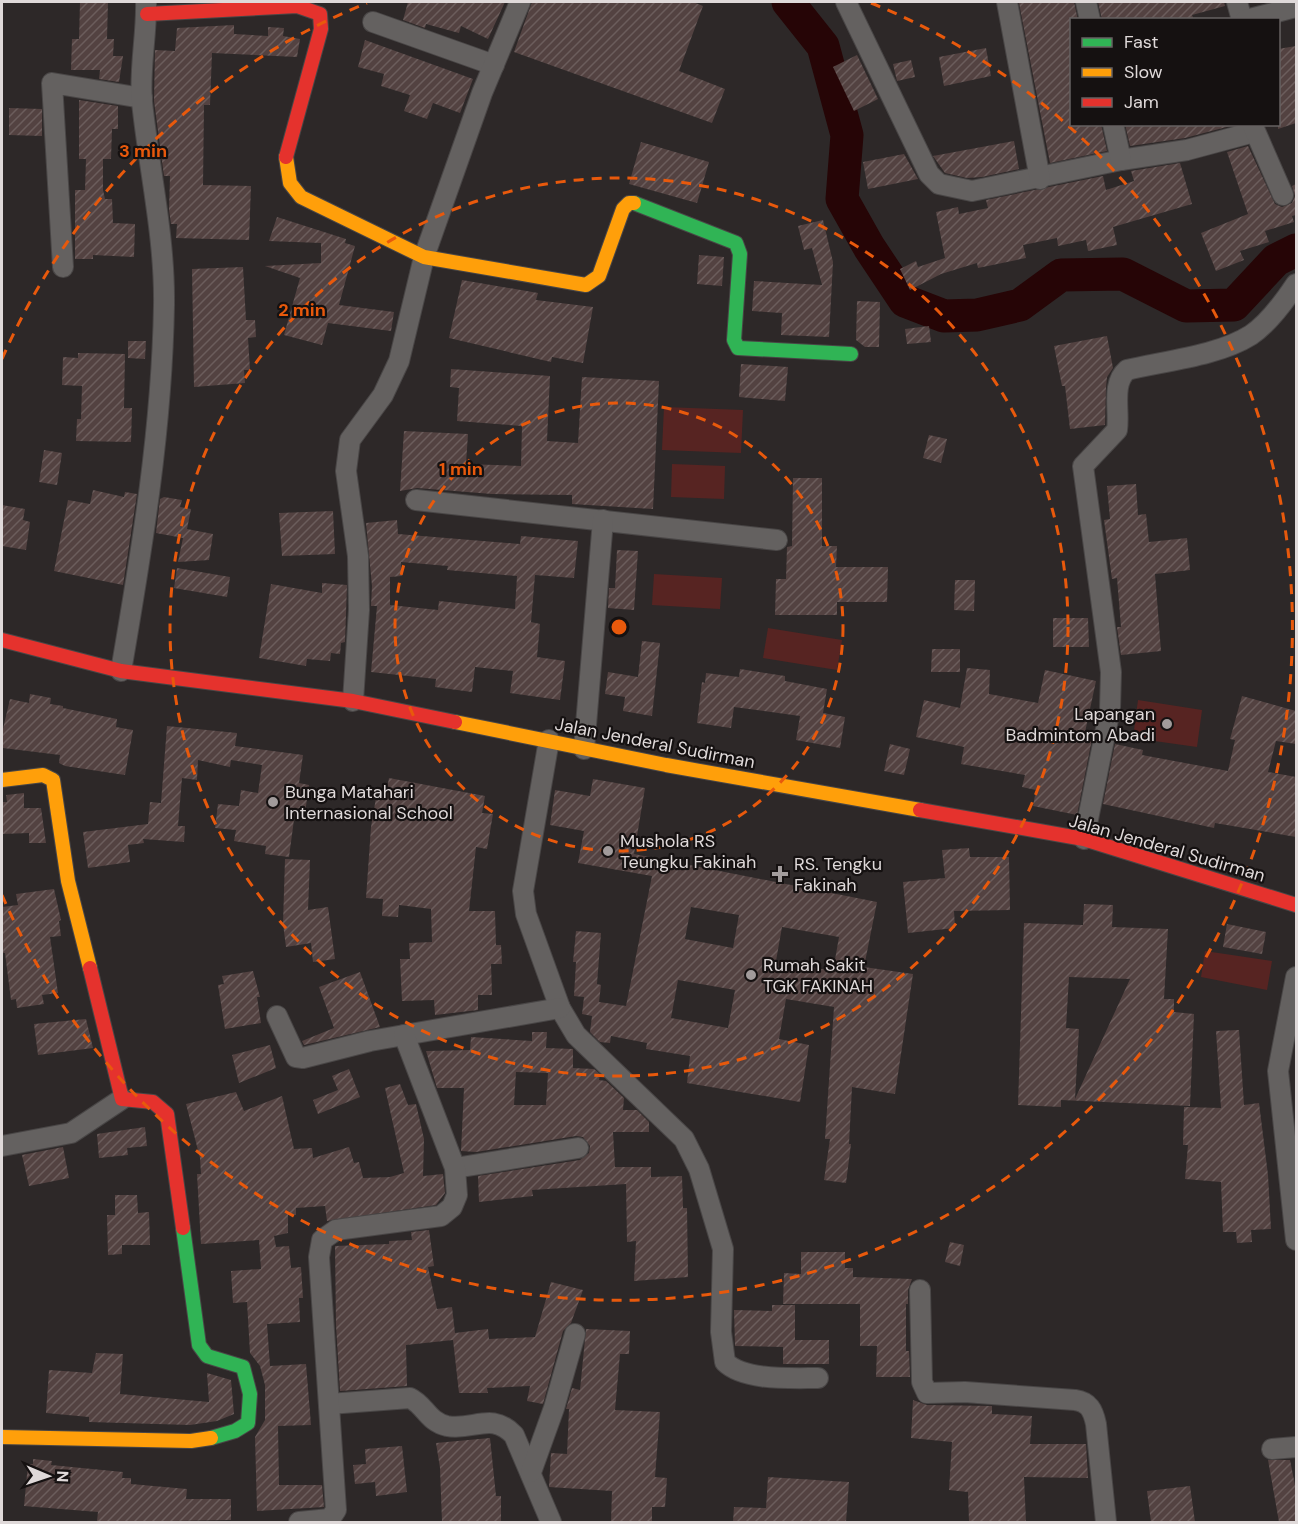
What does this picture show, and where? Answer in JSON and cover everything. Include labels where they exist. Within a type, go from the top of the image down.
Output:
[{"type":"street","points":[[353,701],[359,610],[358,556],[346,471],[348,449],[355,431],[391,380],[404,343],[424,257],[494,65],[520,2]]},
{"type":"street","points":[[846,2],[916,150],[929,174],[939,184],[972,191],[1040,179],[1121,160],[1187,150],[1253,128],[1283,195]]},
{"type":"street","points":[[1007,2],[1040,179]]},
{"type":"street","points":[[1086,2],[1090,18]]},
{"type":"street","points":[[1237,2],[1243,18]]},
{"type":"street","points":[[121,671],[151,487],[159,410],[164,303],[161,240],[142,98],[147,8],[297,6],[321,8],[321,29],[288,141],[285,159],[286,180],[297,194],[307,201],[424,257],[591,284],[599,276],[623,209],[629,203],[639,203],[736,243],[740,254],[734,340],[738,348],[851,354]]},
{"type":"street","points":[[1252,18],[1296,7]]},
{"type":"street","points":[[373,22],[494,65]]},
{"type":"street","points":[[63,267],[52,83],[142,98]]},
{"type":"street","points":[[1113,126],[1121,160]]},
{"type":"street","points":[[1084,839],[1110,709],[1111,672],[1083,466],[1117,430],[1118,386],[1121,375],[1127,370],[1228,347],[1252,335],[1279,308],[1296,284]]},
{"type":"street","points":[[416,500],[777,540]]},
{"type":"street","points":[[584,749],[603,520]]},
{"type":"street","name":"Jalan Jenderal Sudirman","points":[[2,640],[121,671],[353,701],[584,749],[1084,839],[1296,904]]},
{"type":"street","points":[[549,740],[525,878],[523,903],[560,1008],[576,1035],[684,1140],[699,1169],[723,1249],[721,1332],[725,1362],[737,1371],[749,1374],[818,1378]]},
{"type":"street","points":[[2,780],[43,775],[53,780],[68,881],[122,1099]]},
{"type":"street","points":[[1296,977],[1278,1071],[1296,1240]]},
{"type":"street","points":[[278,1016],[291,1052],[298,1058],[404,1035],[560,1008]]},
{"type":"street","points":[[299,1522],[330,1519],[336,1513],[319,1257],[322,1240],[336,1230],[441,1216],[452,1207],[457,1195],[455,1168],[404,1035]]},
{"type":"street","points":[[2,1146],[71,1133],[122,1099],[150,1101],[158,1104],[167,1114],[199,1346],[207,1356],[238,1363],[246,1372],[250,1414],[248,1423],[237,1431],[215,1438],[191,1441],[2,1437]]},
{"type":"street","points":[[455,1168],[578,1148]]},
{"type":"street","points":[[920,1290],[922,1382],[927,1393],[965,1392],[1074,1400],[1092,1409],[1096,1424],[1106,1522]]},
{"type":"street","points":[[531,1472],[554,1408],[575,1334]]},
{"type":"street","points":[[329,1404],[410,1398],[434,1420],[446,1426],[498,1423],[514,1435],[551,1522]]},
{"type":"street","points":[[1272,1449],[1296,1447]]},
{"type":"shaded area","points":[[664,407],[743,410],[741,453],[662,450]]},
{"type":"shaded area","points":[[672,464],[725,466],[724,499],[671,497]]},
{"type":"shaded area","points":[[654,574],[722,578],[720,609],[652,605]]},
{"type":"shaded area","points":[[768,628],[842,640],[837,670],[763,658]]},
{"type":"shaded area","name":"Lapangan Badmintom Abadi","points":[[1138,700],[1202,710],[1197,747],[1133,738]]},
{"type":"shaded area","points":[[1205,951],[1272,961],[1267,990],[1201,977]]},
{"type":"building","points":[[80,2],[108,2],[107,39],[114,39],[113,56],[123,56],[119,82],[99,79],[100,70],[71,70],[72,39],[79,39]]},
{"type":"building","points":[[408,2],[505,2],[488,39],[461,26],[459,33],[426,24],[425,28],[403,20]]},
{"type":"building","points":[[532,2],[693,2],[703,6],[679,71],[725,89],[712,123],[514,52]]},
{"type":"building","points":[[1074,2],[1078,18],[1070,18],[1070,126],[1101,126],[1107,151],[1050,163],[1019,3]]},
{"type":"building","points":[[1098,2],[1224,2],[1225,6],[1192,15],[1193,18],[1102,18]]},
{"type":"building","points":[[234,25],[234,34],[268,36],[268,27],[284,28],[283,36],[300,39],[297,57],[212,53],[210,105],[204,105],[203,185],[251,186],[249,240],[176,238],[177,224],[171,224],[169,210],[170,176],[164,176],[154,101],[155,50],[175,51],[177,28]]},
{"type":"building","points":[[365,40],[473,79],[460,113],[433,103],[427,119],[404,111],[410,95],[381,86],[384,74],[358,67]]},
{"type":"building","points":[[1296,46],[1296,123],[1278,129],[1280,126],[1280,49]]},
{"type":"building","points":[[986,48],[991,76],[944,86],[939,57]]},
{"type":"building","points":[[857,55],[878,99],[854,111],[833,67]]},
{"type":"building","points":[[911,60],[915,77],[897,81],[893,64]]},
{"type":"building","points":[[79,100],[118,106],[118,129],[112,129],[111,159],[103,159],[103,190],[105,199],[112,199],[113,223],[135,224],[134,257],[93,255],[93,259],[75,259],[75,190],[85,190],[86,159],[79,159]]},
{"type":"building","points":[[9,108],[42,109],[42,136],[9,135]]},
{"type":"building","points":[[1125,126],[1230,126],[1185,138],[1130,146]]},
{"type":"building","points":[[1014,141],[1019,169],[982,177],[967,178],[945,173],[933,156]]},
{"type":"building","points":[[641,142],[709,162],[697,203],[629,184]]},
{"type":"building","points":[[1248,146],[1275,204],[1282,207],[1292,203],[1295,196],[1292,186],[1296,184],[1296,215],[1292,216],[1294,222],[1265,231],[1269,242],[1240,251],[1244,260],[1216,271],[1201,233],[1248,214],[1227,152]]},
{"type":"building","points":[[904,154],[918,179],[868,189],[863,162]]},
{"type":"building","points":[[1180,163],[1192,204],[1113,227],[1117,245],[1088,251],[1086,240],[1058,246],[1057,238],[1023,245],[1026,258],[978,268],[977,263],[941,274],[910,290],[900,269],[916,261],[918,267],[945,258],[936,212],[958,207],[959,214],[988,208],[986,200],[1103,176],[1106,190],[1134,181],[1131,171]]},
{"type":"building","points":[[277,217],[346,239],[345,243],[355,246],[339,305],[394,312],[391,331],[328,323],[322,345],[284,335],[300,278],[265,266],[321,263],[321,243],[269,241]]},
{"type":"building","points":[[823,220],[833,262],[829,337],[781,335],[782,313],[752,311],[754,281],[822,285],[812,248],[804,250],[798,226]]},
{"type":"building","points":[[699,255],[724,257],[722,286],[697,284]]},
{"type":"building","points":[[243,267],[246,320],[255,320],[256,337],[248,338],[250,370],[244,370],[245,383],[194,387],[192,269]]},
{"type":"building","points":[[462,280],[538,293],[536,300],[593,307],[583,363],[552,357],[551,362],[449,338]]},
{"type":"building","points":[[857,301],[880,302],[879,347],[865,347],[856,340]]},
{"type":"building","points":[[929,326],[931,342],[907,344],[905,329]]},
{"type":"building","points":[[1107,336],[1113,368],[1107,377],[1105,425],[1070,429],[1065,386],[1062,386],[1054,346]]},
{"type":"building","points":[[128,341],[146,341],[145,359],[128,358]]},
{"type":"building","points":[[78,353],[125,354],[124,408],[132,408],[131,442],[76,441],[77,419],[81,419],[82,386],[62,385],[63,357],[78,358]]},
{"type":"building","points":[[741,364],[788,367],[785,401],[739,397]]},
{"type":"building","points":[[451,369],[550,376],[547,441],[578,443],[582,377],[659,381],[653,509],[572,504],[572,495],[492,494],[417,488],[400,491],[404,431],[468,434],[466,464],[521,466],[522,426],[457,421],[459,388],[450,387]]},
{"type":"building","points":[[929,435],[947,439],[941,463],[923,458]]},
{"type":"building","points":[[44,450],[62,453],[57,485],[39,482]]},
{"type":"building","points":[[793,478],[822,478],[822,546],[837,546],[836,567],[888,567],[887,602],[837,602],[837,615],[775,615],[776,579],[786,579],[787,547],[792,546]]},
{"type":"building","points":[[1136,484],[1138,515],[1146,514],[1149,542],[1187,538],[1190,570],[1155,574],[1161,651],[1121,655],[1117,627],[1121,627],[1117,578],[1112,579],[1104,520],[1110,519],[1107,486]]},
{"type":"building","points":[[93,490],[124,497],[125,492],[137,494],[123,585],[54,571],[68,500],[90,504]]},
{"type":"building","points":[[164,497],[182,500],[180,507],[191,509],[187,529],[213,534],[209,560],[178,562],[183,538],[156,533],[160,499]]},
{"type":"building","points":[[2,505],[25,509],[23,520],[30,522],[26,550],[2,546]]},
{"type":"building","points":[[333,511],[335,554],[282,556],[279,513]]},
{"type":"building","points":[[397,520],[398,534],[520,544],[521,536],[578,541],[574,578],[535,575],[531,622],[540,624],[537,657],[565,661],[560,700],[510,693],[513,671],[475,667],[472,692],[435,687],[436,679],[371,672],[377,606],[371,606],[372,586],[366,523]],"holes":[[[401,562],[448,566],[447,570],[517,576],[515,609],[439,601],[438,610],[390,605],[390,577],[402,576]]]},
{"type":"building","points":[[617,550],[638,551],[634,610],[608,608],[609,588],[615,588]]},
{"type":"building","points":[[177,568],[230,577],[227,597],[174,588]]},
{"type":"building","points":[[955,580],[975,580],[974,611],[954,610]]},
{"type":"building","points":[[322,583],[347,585],[345,642],[341,643],[340,654],[331,653],[330,661],[307,659],[306,666],[259,658],[271,584],[322,593]]},
{"type":"building","points":[[1053,618],[1088,618],[1089,647],[1053,647]]},
{"type":"building","points":[[642,641],[660,643],[652,716],[623,711],[625,697],[605,694],[608,672],[638,677]]},
{"type":"building","points":[[932,649],[960,649],[960,672],[931,672]]},
{"type":"building","points":[[967,668],[990,670],[989,694],[1038,703],[1045,670],[1096,681],[1084,737],[1092,739],[1077,815],[1033,806],[1036,790],[1022,787],[1025,775],[961,764],[964,747],[916,737],[924,700],[960,708]]},
{"type":"building","points":[[740,669],[785,676],[785,681],[827,689],[823,713],[845,717],[840,748],[796,740],[800,716],[734,707],[731,728],[697,723],[702,682],[705,683],[706,673],[739,677]]},
{"type":"building","points":[[30,694],[51,698],[50,704],[63,706],[63,708],[117,719],[116,727],[133,730],[125,775],[65,766],[59,763],[60,755],[3,748],[2,733],[10,699],[29,703]]},
{"type":"building","points":[[1242,696],[1296,711],[1296,744],[1276,741],[1268,772],[1296,777],[1296,837],[1215,823],[1214,828],[1103,804],[1115,744],[1143,750],[1142,755],[1228,771],[1235,740],[1230,739]]},
{"type":"building","points":[[167,726],[237,733],[235,746],[303,755],[299,783],[309,785],[305,813],[295,812],[289,857],[265,854],[266,846],[234,841],[236,830],[215,828],[218,804],[239,806],[241,790],[258,793],[262,765],[231,760],[230,767],[198,760],[197,780],[182,778],[178,826],[185,826],[184,842],[143,839],[144,843],[128,845],[130,862],[88,868],[83,832],[148,824],[150,802],[161,803]]},
{"type":"building","points":[[890,744],[910,749],[904,775],[884,771]]},
{"type":"building","points":[[389,778],[485,796],[482,813],[493,814],[487,849],[476,847],[469,911],[495,911],[496,945],[501,945],[502,964],[491,964],[492,995],[478,995],[478,1010],[435,1015],[434,1000],[402,1001],[400,959],[410,959],[409,943],[432,942],[431,909],[399,905],[398,917],[382,916],[383,899],[366,898],[371,827],[377,792],[386,794]]},
{"type":"building","points":[[593,779],[645,788],[634,854],[877,902],[864,967],[913,974],[895,1094],[852,1087],[849,1144],[851,1144],[846,1183],[824,1180],[830,1139],[825,1139],[834,1007],[786,999],[779,1039],[809,1045],[800,1102],[687,1083],[690,1056],[646,1049],[647,1043],[611,1036],[610,1043],[600,1042],[590,1032],[592,1016],[582,1014],[584,997],[574,996],[576,962],[573,962],[576,931],[601,933],[597,984],[601,985],[599,1002],[626,1006],[652,876],[578,863],[584,831],[550,825],[555,790],[590,796]],"holes":[[[691,907],[739,915],[733,948],[685,939]],[[782,927],[839,937],[833,971],[776,961]],[[678,980],[735,990],[728,1028],[671,1018]]]},
{"type":"building","points":[[24,793],[24,808],[41,808],[46,843],[29,843],[29,833],[2,834],[2,802],[7,802],[6,795]]},
{"type":"building","points":[[969,848],[970,857],[1009,857],[1010,910],[954,911],[955,928],[908,933],[903,882],[945,878],[942,850]]},
{"type":"building","points":[[285,859],[310,860],[308,910],[328,907],[335,959],[313,962],[311,943],[286,947],[283,924]]},
{"type":"building","points":[[54,889],[61,920],[59,921],[61,936],[50,937],[58,993],[42,995],[44,1004],[17,1008],[16,999],[11,1000],[5,953],[2,953],[2,907],[18,905],[16,894]]},
{"type":"building","points":[[1084,904],[1113,905],[1112,927],[1168,929],[1164,999],[1174,999],[1174,1012],[1194,1014],[1190,1106],[1061,1100],[1061,1107],[1018,1105],[1024,923],[1083,925]],"holes":[[[1069,977],[1130,979],[1075,1099],[1079,1029],[1066,1028]]]},
{"type":"building","points":[[1227,924],[1266,932],[1262,954],[1223,947]]},
{"type":"building","points":[[253,971],[260,997],[257,997],[261,1023],[225,1029],[218,985],[224,984],[222,976]]},
{"type":"building","points":[[360,972],[380,1027],[304,1045],[302,1041],[334,1028],[319,987]]},
{"type":"building","points":[[86,1019],[93,1048],[38,1055],[34,1024]]},
{"type":"building","points":[[1239,1030],[1244,1105],[1259,1103],[1268,1175],[1271,1229],[1251,1230],[1252,1242],[1237,1243],[1236,1232],[1223,1232],[1221,1182],[1185,1179],[1188,1145],[1183,1145],[1184,1107],[1221,1108],[1216,1031]]},
{"type":"building","points":[[532,1032],[547,1032],[546,1048],[573,1049],[573,1068],[594,1069],[600,1074],[599,1080],[606,1081],[624,1098],[623,1110],[637,1110],[649,1122],[649,1132],[613,1132],[615,1167],[651,1167],[651,1177],[682,1176],[683,1208],[687,1208],[688,1277],[634,1281],[636,1241],[627,1242],[626,1184],[532,1190],[533,1196],[479,1202],[478,1176],[580,1160],[589,1153],[590,1146],[583,1137],[576,1136],[476,1152],[461,1151],[464,1088],[437,1088],[426,1051],[470,1050],[471,1037],[532,1041]],"holes":[[[516,1072],[548,1073],[546,1105],[514,1105]]]},
{"type":"building","points":[[270,1045],[276,1068],[239,1083],[232,1055]]},
{"type":"building","points":[[349,1069],[360,1097],[318,1114],[313,1100],[338,1090],[332,1076]]},
{"type":"building","points":[[400,1084],[408,1105],[416,1104],[424,1139],[423,1176],[443,1174],[445,1193],[436,1205],[327,1221],[325,1206],[296,1208],[296,1215],[288,1215],[288,1233],[274,1236],[276,1247],[289,1246],[291,1268],[301,1267],[303,1298],[299,1298],[300,1322],[267,1324],[270,1366],[306,1364],[311,1425],[278,1426],[279,1485],[322,1485],[324,1507],[257,1511],[255,1437],[265,1420],[265,1385],[260,1366],[250,1353],[247,1302],[233,1303],[231,1271],[261,1269],[259,1240],[201,1244],[197,1174],[201,1174],[200,1158],[186,1104],[236,1092],[244,1111],[282,1096],[294,1149],[312,1148],[313,1158],[349,1147],[354,1163],[359,1162],[363,1178],[390,1177],[404,1173],[385,1088]]},
{"type":"building","points":[[145,1127],[147,1146],[127,1148],[128,1155],[99,1158],[97,1134]]},
{"type":"building","points":[[63,1147],[69,1178],[29,1186],[22,1155]]},
{"type":"building","points":[[115,1195],[137,1195],[138,1213],[149,1212],[150,1245],[122,1245],[122,1254],[108,1255],[107,1215],[115,1215]]},
{"type":"building","points":[[429,1230],[434,1266],[428,1267],[437,1309],[452,1307],[455,1333],[488,1329],[489,1339],[535,1337],[551,1282],[583,1290],[571,1323],[563,1331],[543,1404],[527,1401],[530,1386],[487,1388],[488,1393],[459,1393],[453,1340],[406,1345],[407,1386],[340,1391],[335,1246],[389,1244],[389,1241],[412,1240],[411,1232]]},
{"type":"building","points":[[950,1242],[964,1245],[960,1266],[945,1262]]},
{"type":"building","points":[[801,1252],[845,1252],[845,1268],[853,1268],[853,1277],[912,1279],[908,1290],[908,1304],[906,1304],[906,1351],[909,1351],[910,1377],[876,1377],[877,1346],[860,1346],[860,1304],[783,1304],[784,1273],[801,1274]]},
{"type":"building","points":[[772,1305],[795,1305],[795,1340],[829,1340],[829,1364],[783,1364],[783,1347],[735,1346],[734,1310],[772,1311]]},
{"type":"building","points":[[586,1329],[630,1331],[629,1354],[620,1354],[615,1410],[660,1412],[655,1477],[667,1478],[665,1507],[652,1507],[652,1522],[611,1522],[612,1491],[549,1487],[551,1453],[567,1454],[569,1409],[566,1409],[572,1388],[580,1390]]},
{"type":"building","points":[[96,1353],[123,1354],[120,1394],[209,1402],[207,1373],[231,1380],[234,1414],[217,1421],[190,1425],[89,1422],[89,1417],[46,1413],[49,1370],[92,1373]]},
{"type":"building","points":[[913,1400],[927,1405],[992,1406],[992,1414],[1032,1416],[1030,1444],[1086,1444],[1088,1478],[1024,1477],[1026,1522],[969,1522],[968,1492],[949,1490],[952,1442],[911,1438]]},
{"type":"building","points":[[490,1438],[496,1496],[501,1496],[501,1522],[442,1522],[440,1468],[436,1443]]},
{"type":"building","points":[[402,1446],[407,1492],[376,1496],[375,1482],[355,1484],[353,1465],[366,1464],[365,1449]]},
{"type":"building","points":[[33,1459],[52,1461],[51,1465],[123,1472],[122,1478],[131,1478],[131,1484],[187,1489],[186,1499],[231,1499],[231,1520],[97,1521],[98,1512],[24,1506],[28,1464],[33,1464]]},
{"type":"building","points":[[1268,1460],[1290,1460],[1296,1490],[1296,1522],[1279,1522]]},
{"type":"building","points":[[768,1477],[849,1482],[846,1522],[733,1522],[734,1507],[766,1508]]},
{"type":"building","points":[[1190,1486],[1195,1522],[1151,1522],[1147,1491]]},
{"type":"waterway","points":[[788,2],[823,46],[847,135],[842,199],[869,247],[905,301],[944,316],[977,315],[1020,305],[1061,275],[1123,274],[1186,306],[1234,305],[1276,260],[1296,250]]},
{"type":"traffic: fast","points":[[634,203],[736,243],[740,254],[734,340],[738,348],[851,354]]},
{"type":"traffic: fast","points":[[183,1228],[199,1345],[207,1356],[243,1367],[250,1394],[248,1423],[235,1431],[211,1438]]},
{"type":"traffic: slow","points":[[286,157],[290,183],[301,197],[424,257],[586,285],[599,276],[623,209],[629,203],[634,203]]},
{"type":"traffic: slow","points":[[455,722],[666,765],[920,810]]},
{"type":"traffic: slow","points":[[2,780],[43,775],[53,780],[68,881],[90,968]]},
{"type":"traffic: slow","points":[[2,1437],[191,1441],[211,1438]]},
{"type":"traffic: jam","points":[[147,14],[297,6],[320,14],[321,29],[286,157]]},
{"type":"traffic: jam","points":[[2,640],[121,671],[353,701],[455,722]]},
{"type":"traffic: jam","points":[[920,810],[1084,839],[1296,905]]},
{"type":"traffic: jam","points":[[90,968],[122,1099],[153,1102],[167,1114],[183,1228]]},
{"type":"place","name":"Lapangan Badmintom Abadi","points":[[1167,724]]},
{"type":"place","name":"Bunga Matahari Internasional School","points":[[273,802]]},
{"type":"place","name":"Mushola RS Teungku Fakinah","points":[[608,851]]},
{"type":"place","name":"RS. Tengku Fakinah","points":[[780,874]]},
{"type":"place","name":"Rumah Sakit TGK FAKINAH","points":[[751,975]]}]
